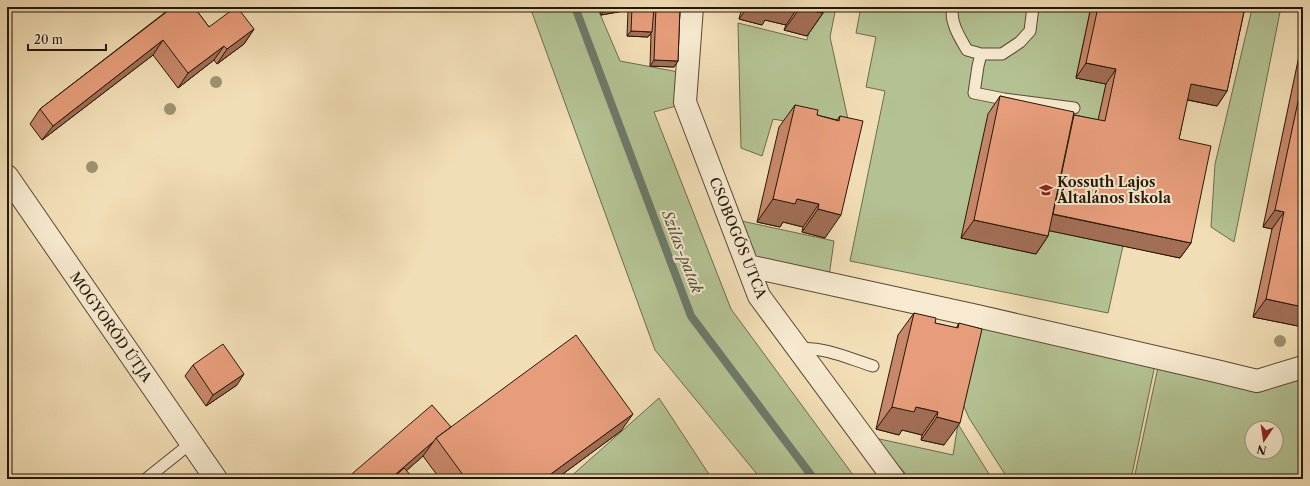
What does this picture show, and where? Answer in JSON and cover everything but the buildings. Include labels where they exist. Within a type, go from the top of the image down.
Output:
[{"type":"street","name":"CSOBOGÓS UTCA","points":[[692,7],[685,102],[759,296],[894,479]]},
{"type":"street","name":"MOGYORÓD ÚTJA","points":[[7,176],[216,479]]},
{"type":"street","points":[[748,266],[977,316],[1211,369],[1257,381],[1303,366]]},
{"type":"lane","points":[[953,7],[951,14],[959,36],[967,50],[981,54],[1002,54],[1020,42],[1030,31],[1033,7]]},
{"type":"lane","points":[[981,54],[974,93],[1004,100],[1074,108]]},
{"type":"lane","points":[[798,349],[807,348],[831,353],[873,366]]},
{"type":"lane","points":[[146,479],[191,443]]},
{"type":"green space","points":[[530,7],[597,7],[620,61],[684,73],[680,105],[654,112],[731,309],[856,479],[761,479],[655,350]]},
{"type":"green space","points":[[815,7],[836,7],[830,37],[851,133],[773,119],[762,156],[741,148],[738,23],[807,40]]},
{"type":"green space","points":[[861,7],[1091,7],[1076,77],[1106,84],[1095,136],[1041,229],[1123,246],[1108,313],[850,261],[885,91],[866,87],[876,37],[856,33]]},
{"type":"green space","points":[[1254,7],[1281,7],[1234,242],[1211,227],[1215,164],[1252,9]]},
{"type":"green space","points":[[737,220],[834,241],[828,284],[752,267]]},
{"type":"green space","points":[[978,321],[1156,360],[1131,479],[1008,479],[969,418],[962,402]]},
{"type":"green space","points":[[1160,358],[1257,381],[1303,367],[1303,479],[1134,479]]},
{"type":"green space","points":[[659,398],[712,479],[568,479]]},
{"type":"green space","points":[[958,424],[992,479],[910,479],[875,438],[953,455]]},
{"type":"waterway","name":"Szilas-patak","points":[[575,7],[691,316],[814,479]]},
{"type":"place","name":"Kossuth Lajos Általános Iskola","points":[[1046,190]]}]
